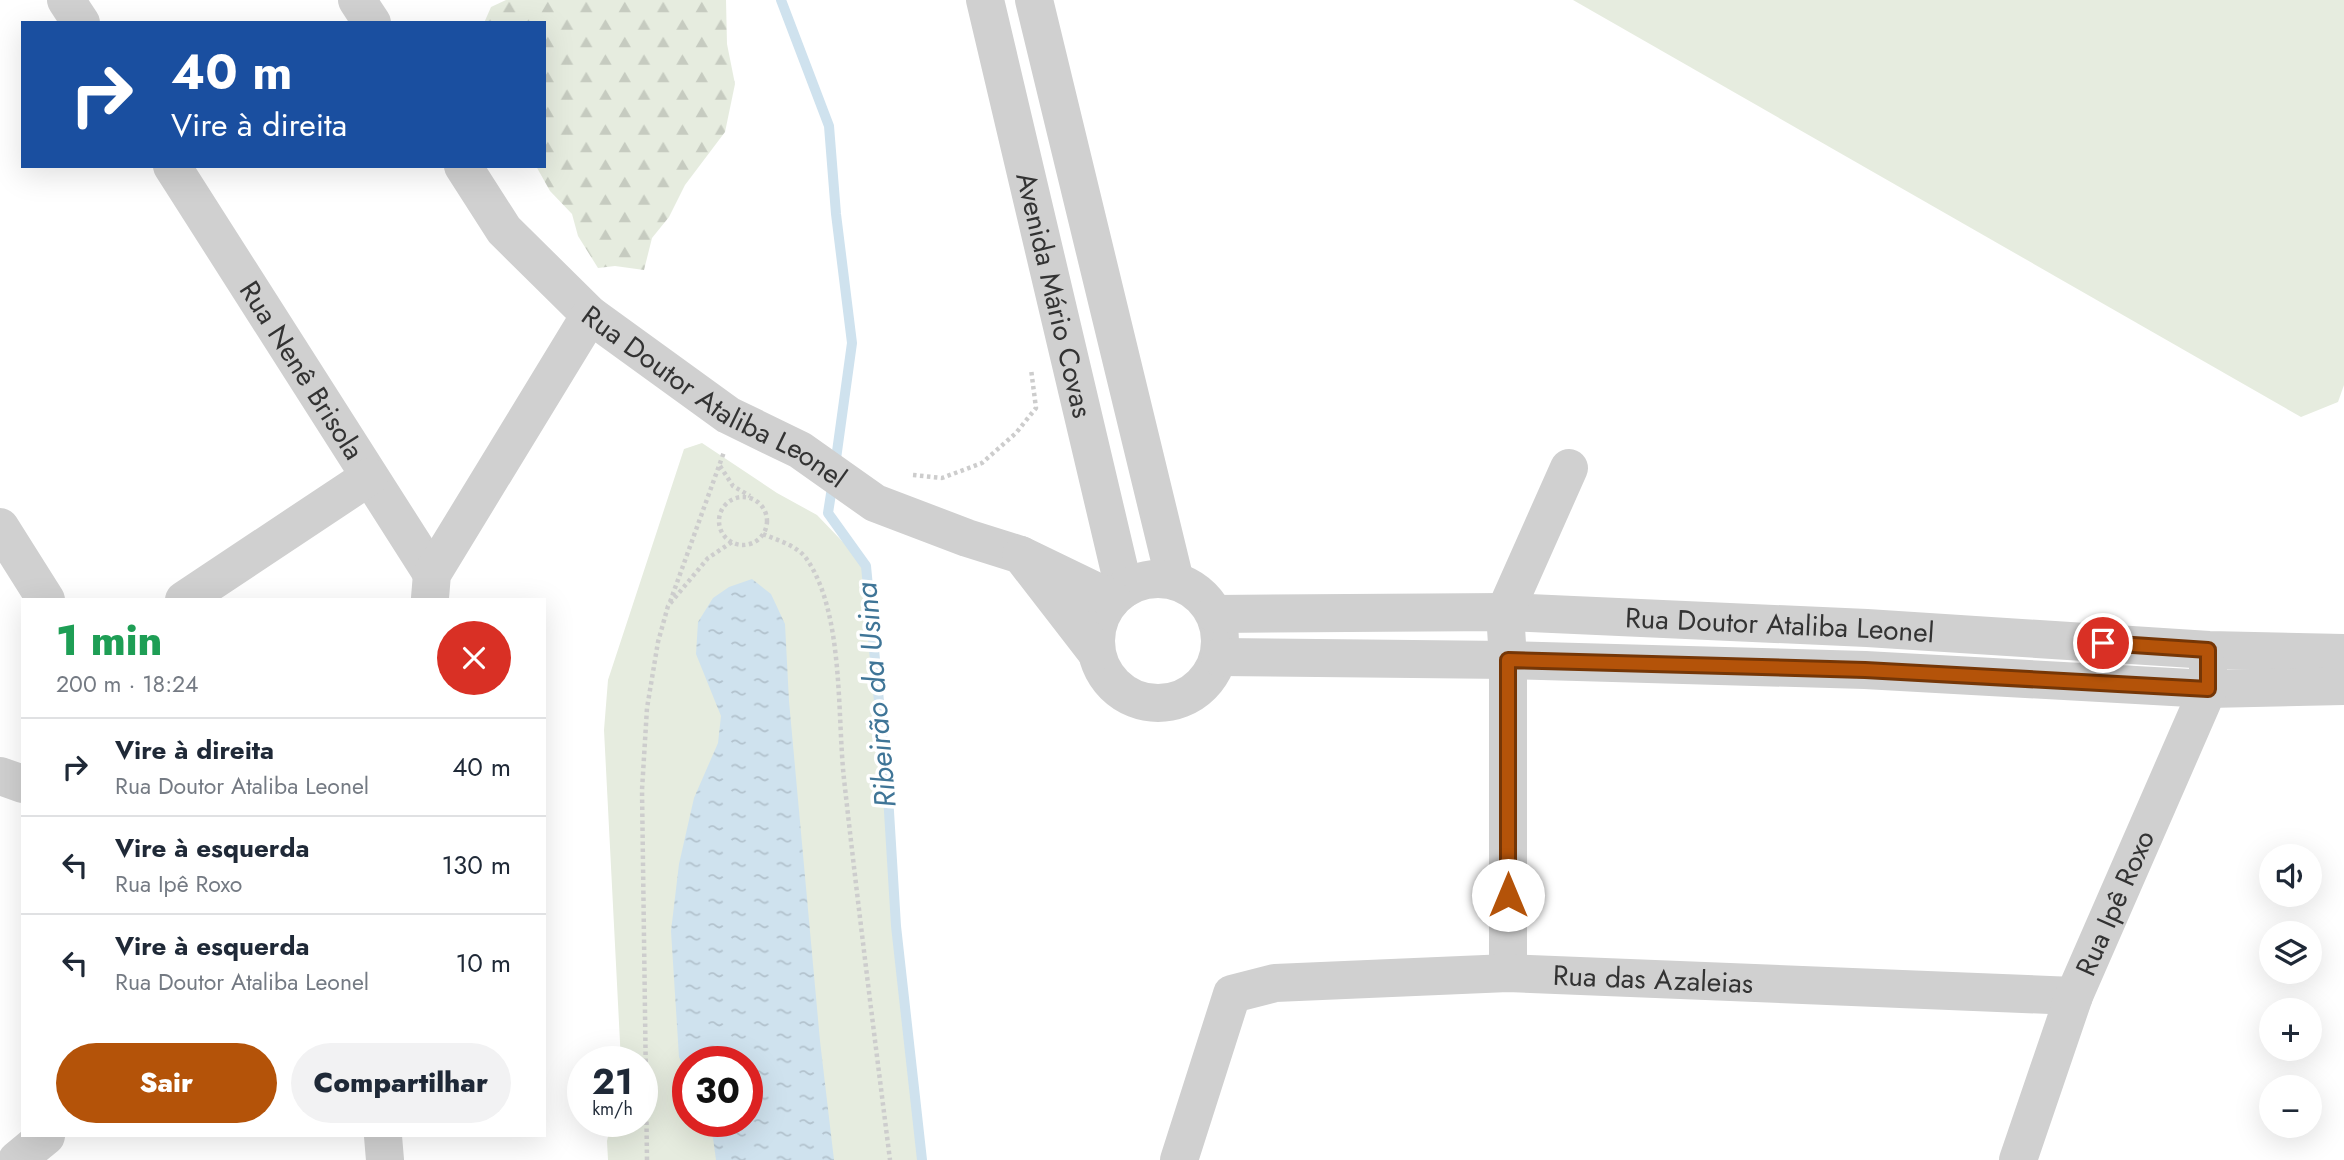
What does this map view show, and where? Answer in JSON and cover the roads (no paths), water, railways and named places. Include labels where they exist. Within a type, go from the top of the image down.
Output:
[{"type":"street","points":[[66,0],[80,21]]},
{"type":"street","points":[[357,0],[371,21]]},
{"type":"street","name":"Avenida Mário Covas","points":[[985,0],[1118,594]]},
{"type":"street","name":"Avenida Mário Covas","points":[[1034,0],[1175,581]]},
{"type":"street","name":"Rua Nenê Brisola","points":[[173,168],[369,477],[431,587]]},
{"type":"street","name":"Rua Doutor Ataliba Leonel","points":[[464,168],[503,230],[590,315],[728,415],[800,450],[875,503],[967,538],[1021,555],[1118,594]]},
{"type":"street","points":[[431,587],[590,315]]},
{"type":"street","points":[[1508,973],[1508,660],[1505,612],[1569,468]]},
{"type":"street","points":[[187,598],[369,477]]},
{"type":"street","points":[[0,527],[45,598]]},
{"type":"street","points":[[1021,555],[1096,652]]},
{"type":"street","points":[[1149,580],[1175,581],[1191,588],[1205,599],[1215,614],[1221,631],[1220,657],[1204,685],[1188,697],[1169,703],[1149,703],[1130,698],[1115,686],[1102,670],[1096,652],[1096,632],[1102,613],[1118,594],[1149,580]]},
{"type":"street","name":"Rua Doutor Ataliba Leonel","points":[[1215,614],[1505,612],[1867,628],[2208,650],[2344,653]]},
{"type":"street","name":"Rua Ipê Roxo","points":[[2018,1160],[2074,996],[2208,689],[2208,650]]},
{"type":"street","name":"Rua Doutor Ataliba Leonel","points":[[1220,657],[1508,660],[1865,670],[2208,689],[2344,686]]},
{"type":"street","name":"Rua das Azaleias","points":[[1179,1160],[1232,994],[1275,983],[1508,973],[2074,996]]},
{"type":"street","points":[[17,1160],[45,1137]]},
{"type":"water","points":[[752,579],[771,594],[785,624],[789,701],[820,1041],[834,1160],[716,1160],[713,1137],[763,1137],[763,1046],[678,1046],[671,931],[679,864],[694,798],[718,743],[721,716],[696,654],[698,622],[713,598],[729,587]]},
{"type":"waterway","name":"Ribeirão da Usina","points":[[781,0],[829,126],[836,214],[852,343],[835,466]]},
{"type":"waterway","name":"Ribeirão da Usina","points":[[833,481],[828,513],[866,566],[888,795],[896,926],[922,1160]]}]
